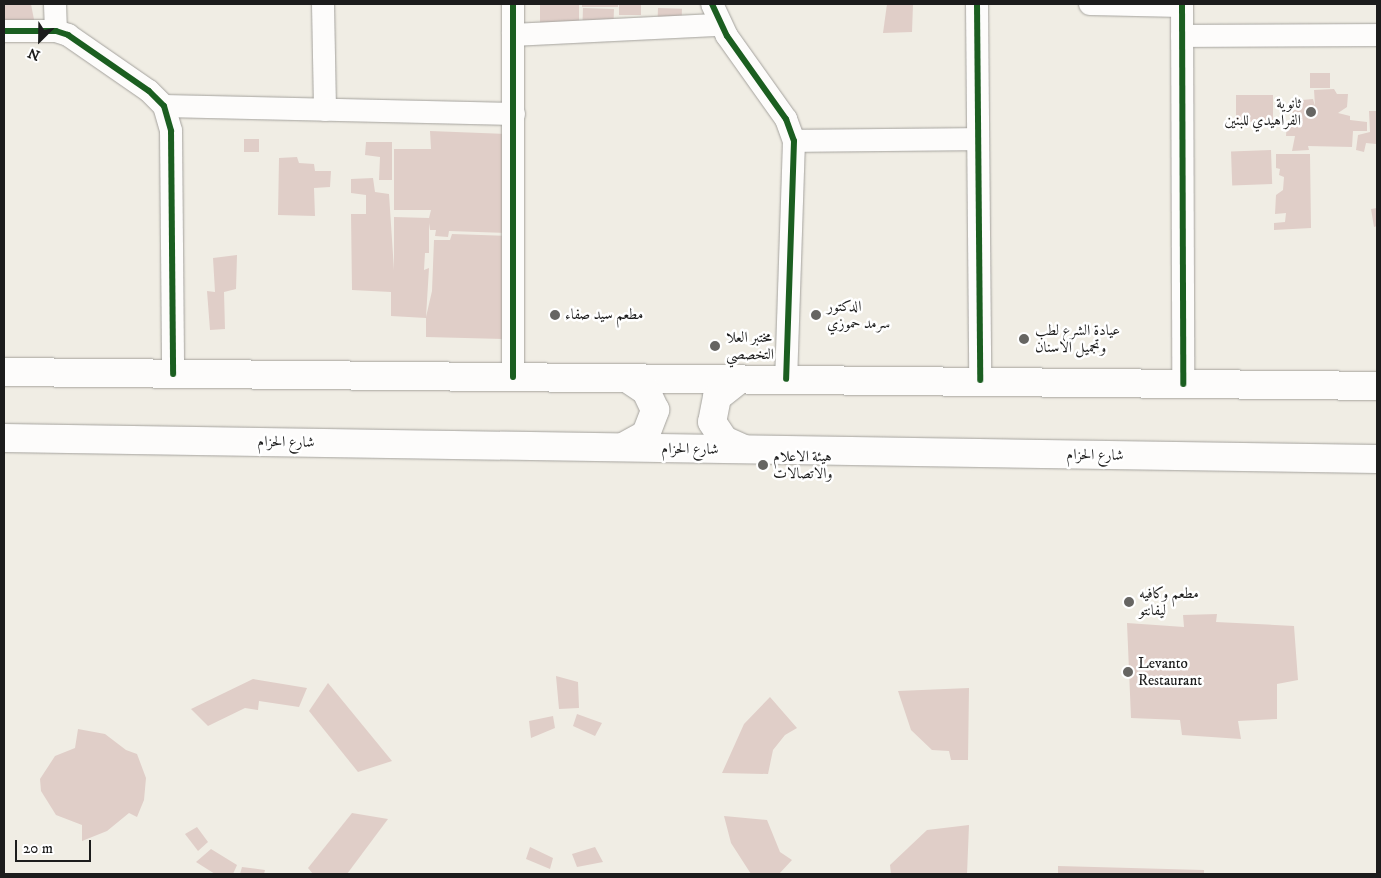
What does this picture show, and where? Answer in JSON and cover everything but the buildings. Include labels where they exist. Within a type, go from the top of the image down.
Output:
[{"type":"main road","points":[[4,372],[980,380],[1377,386]]},
{"type":"main road","points":[[623,447],[646,434],[655,410],[646,391],[627,378]]},
{"type":"main road","points":[[740,379],[717,397],[712,422],[724,440],[744,450]]},
{"type":"main road","name":"شارع الحزام","points":[[4,438],[1377,459]]},
{"type":"street","points":[[55,4],[56,31]]},
{"type":"street","points":[[323,4],[325,110]]},
{"type":"street","points":[[513,4],[513,377]]},
{"type":"street","points":[[712,4],[720,25],[786,119],[794,140],[786,379]]},
{"type":"street","points":[[977,4],[980,380]]},
{"type":"street","points":[[1090,4],[1182,5],[1182,384]]},
{"type":"street","points":[[513,35],[720,25]]},
{"type":"street","points":[[4,31],[56,31],[68,35],[116,68],[164,106],[171,131],[173,374]]},
{"type":"street","points":[[1182,36],[1377,35]]},
{"type":"street","points":[[164,106],[514,114]]},
{"type":"street","points":[[794,140],[977,140]]},
{"type":"cycle path","points":[[513,4],[513,377]]},
{"type":"cycle path","points":[[712,4],[727,36],[786,119],[794,141],[786,379]]},
{"type":"cycle path","points":[[977,4],[980,380]]},
{"type":"cycle path","points":[[1182,4],[1183,384]]},
{"type":"cycle path","points":[[4,31],[56,31],[68,35],[149,91],[164,106],[171,131],[173,374]]},
{"type":"place","name":"ثانوية الفراهيدي للبنين","points":[[1311,112]]},
{"type":"place","name":"مطعم سيد صفاء","points":[[555,315]]},
{"type":"place","name":"الدكتور سرمد حموزي","points":[[816,315]]},
{"type":"place","name":"عيادة الشرع لطب وتجميل الاسنان","points":[[1024,339]]},
{"type":"place","name":"مختبر العلا التخصصي","points":[[715,346]]},
{"type":"place","name":"هيئة الاعلام والاتصالات","points":[[763,465]]},
{"type":"place","name":"مطعم وكافيه ليفانتو","points":[[1129,602]]},
{"type":"place","name":"Levanto Restaurant","points":[[1128,672]]}]
